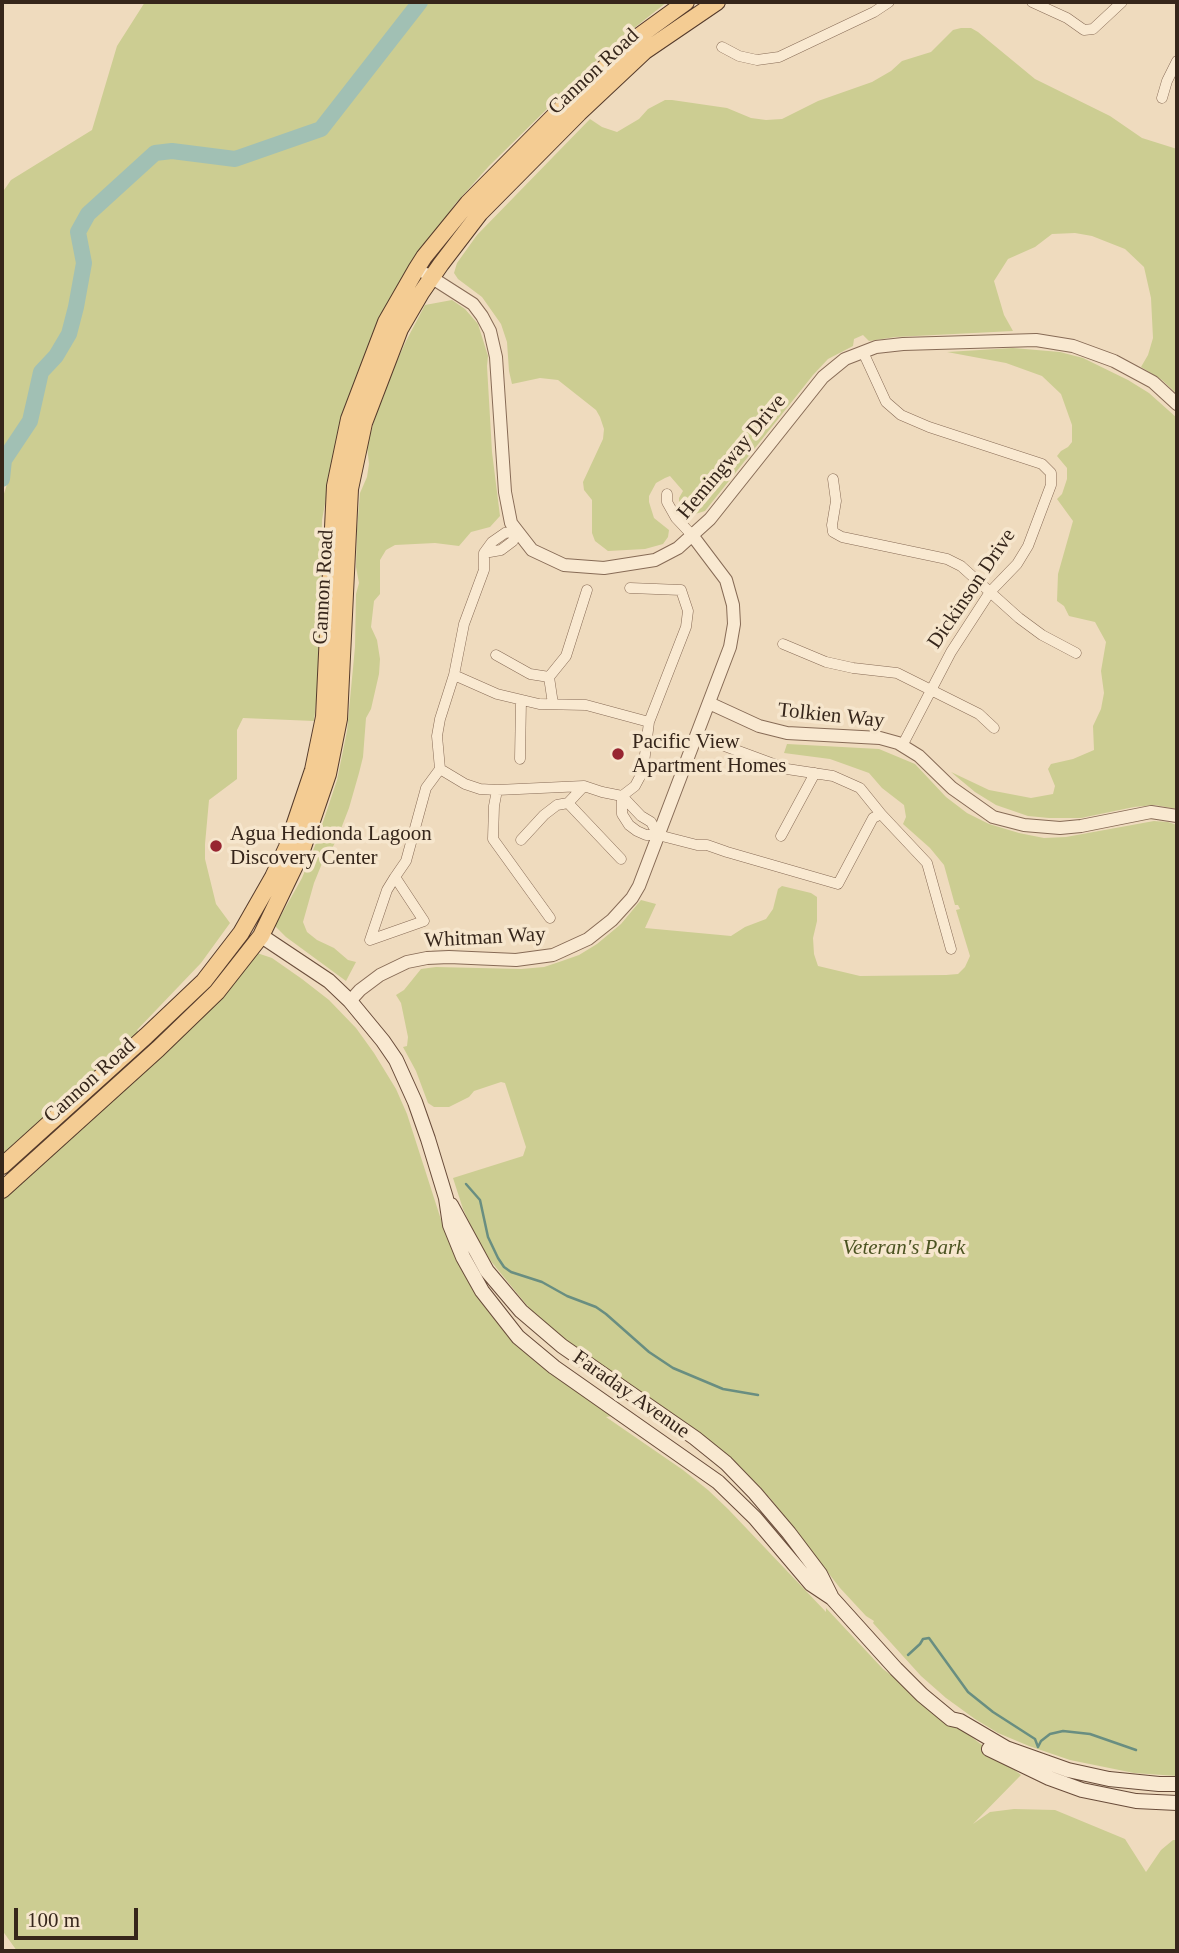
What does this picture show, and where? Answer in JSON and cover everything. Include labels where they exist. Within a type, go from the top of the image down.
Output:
[{"type":"main road","name":"Cannon Road","points":[[2,1190],[158,1049],[217,992],[264,938],[301,853],[328,774],[339,719],[350,489],[364,423],[424,272],[424,257],[468,203],[568,102],[635,39],[686,2]]},
{"type":"main road","name":"Cannon Road","points":[[2,1166],[204,981],[245,926],[287,847],[313,770],[324,717],[335,486],[349,418],[386,322],[424,272],[584,108],[645,51],[717,2]]},
{"type":"main road","name":"Faraday Avenue","points":[[245,926],[329,981],[350,1001],[383,1041],[405,1078],[428,1139],[446,1198],[450,1225],[463,1257],[482,1291],[518,1337],[554,1367],[718,1482],[755,1518],[811,1584],[832,1598],[895,1669],[951,1719],[960,1721],[1006,1748],[1068,1770],[1109,1779],[1177,1784]]},
{"type":"main road","name":"Faraday Avenue","points":[[446,1198],[487,1271],[521,1311],[562,1346],[695,1438],[726,1463],[789,1533],[820,1574],[832,1598]]},
{"type":"main road","name":"Faraday Avenue","points":[[951,1719],[953,1727],[979,1744],[1009,1760],[1083,1790],[1136,1801],[1177,1802]]},
{"type":"street","points":[[722,47],[739,56],[757,60],[779,57],[874,12],[889,2]]},
{"type":"street","points":[[1032,2],[1067,18],[1084,30],[1093,29],[1122,2]]},
{"type":"street","points":[[1162,98],[1167,80],[1177,61]]},
{"type":"street","points":[[395,877],[424,921],[370,940],[387,890],[395,877],[406,861],[426,788],[440,769],[437,736],[440,719],[454,676],[464,624],[484,570],[484,553],[501,550],[513,541],[516,531],[511,523],[505,492],[498,379],[492,337],[473,304],[424,272]]},
{"type":"street","name":"Hemingway Drive","points":[[516,531],[532,550],[564,565],[604,568],[655,561],[678,548],[710,519],[823,377],[845,359],[876,347],[1036,340],[1073,346],[1114,361],[1153,382],[1177,404]]},
{"type":"street","name":"Dickinson Drive","points":[[863,352],[886,402],[901,415],[929,427],[1042,464],[1051,473],[1051,485],[1028,546],[1017,564],[990,592],[951,652],[902,746]]},
{"type":"street","points":[[833,479],[836,501],[833,532],[842,537],[947,559],[961,566],[1018,618],[1042,635],[1076,653]]},
{"type":"street","name":"Whitman Way","points":[[350,1001],[380,975],[407,961],[449,957],[516,960],[553,955],[588,939],[612,920],[632,898],[639,886],[730,647],[734,624],[730,590],[721,571],[676,518],[667,502],[667,494]]},
{"type":"street","points":[[440,769],[465,785],[480,789],[584,786],[622,796],[635,786],[643,771],[649,722],[686,627],[688,611],[681,590],[630,588]]},
{"type":"street","points":[[553,704],[549,677],[566,656],[587,590]]},
{"type":"street","points":[[783,644],[826,662],[897,673],[979,714],[993,728]]},
{"type":"street","points":[[496,655],[530,674],[549,677]]},
{"type":"street","points":[[454,676],[498,694],[521,700],[538,704],[586,705],[649,722]]},
{"type":"street","points":[[520,759],[521,700]]},
{"type":"street","name":"Tolkien Way","points":[[709,703],[759,726],[787,733],[880,738],[902,746],[919,756],[952,788],[993,817],[1024,825],[1081,827],[1151,812],[1177,816]]},
{"type":"street","points":[[722,745],[787,769],[833,776],[860,788],[927,863],[951,949]]},
{"type":"street","points":[[781,836],[815,773]]},
{"type":"street","points":[[521,840],[544,815],[557,805],[568,803],[584,786]]},
{"type":"street","points":[[497,790],[493,839],[550,918]]},
{"type":"street","points":[[622,796],[622,814],[629,825],[646,835],[707,845],[838,884],[873,818],[881,814]]},
{"type":"street","points":[[568,803],[621,859]]},
{"type":"green space","points":[[145,2],[667,2],[609,48],[489,166],[455,204],[385,307],[341,417],[322,520],[318,686],[314,721],[243,718],[237,730],[237,779],[209,800],[205,844],[205,859],[216,904],[230,923],[201,963],[137,1030],[162,1056],[199,1020],[257,953],[272,958],[329,1000],[356,1028],[396,1089],[407,1114],[444,1229],[480,1298],[612,1416],[606,1417],[708,1490],[883,1669],[1021,1775],[973,1824],[990,1812],[1014,1809],[1055,1810],[1125,1839],[1146,1872],[1161,1850],[1173,1840],[1177,1840],[1177,1951],[17,1951],[2,1930],[2,1200],[36,1169],[14,1145],[2,1156],[2,500],[8,481],[2,485],[2,193],[11,180],[92,130],[117,46]]},
{"type":"green space","points":[[971,28],[978,32],[1035,79],[1110,116],[1142,138],[1177,149],[1177,394],[1162,380],[1141,367],[1153,338],[1151,298],[1144,267],[1125,249],[1092,236],[1075,233],[1052,234],[1035,247],[1008,259],[994,281],[1004,315],[1013,331],[895,337],[869,341],[863,335],[854,339],[853,346],[828,359],[813,375],[705,511],[686,514],[679,502],[683,491],[670,476],[665,478],[656,483],[649,496],[654,518],[669,530],[663,544],[645,549],[608,551],[595,541],[592,533],[592,500],[584,490],[583,482],[603,439],[604,429],[600,417],[596,410],[558,380],[540,378],[512,384],[507,342],[501,324],[482,297],[458,279],[454,273],[457,263],[477,235],[590,119],[617,132],[639,119],[648,109],[665,100],[672,100],[727,108],[751,118],[782,119],[818,101],[872,82],[902,61],[931,52],[953,30]]},
{"type":"green space","points":[[452,300],[465,309],[478,324],[488,356],[492,452],[500,516],[490,527],[471,532],[459,546],[435,543],[395,545],[386,550],[380,560],[380,594],[374,601],[371,627],[377,640],[379,674],[371,709],[366,718],[363,757],[349,808],[337,839],[329,854],[325,856],[314,883],[303,922],[307,932],[317,940],[334,948],[348,960],[356,962],[346,981],[275,926],[302,878],[316,843],[337,780],[347,731],[355,647],[356,594],[359,583],[356,567],[357,529],[360,493],[369,464],[367,446],[392,372],[425,305]]},
{"type":"green space","points":[[1013,348],[1060,352],[1083,358],[1149,393],[1177,418],[1177,809],[1155,805],[1081,818],[1028,816],[996,805],[951,772],[989,790],[1031,798],[1053,794],[1055,786],[1048,769],[1051,764],[1094,750],[1093,726],[1101,709],[1104,693],[1101,671],[1106,642],[1095,622],[1069,616],[1064,606],[1057,601],[1058,574],[1073,521],[1057,499],[1062,494],[1067,479],[1067,468],[1057,456],[1072,442],[1072,425],[1061,394],[1042,376],[1006,363],[947,352]]},
{"type":"green space","name":"Veteran's Park","points":[[787,744],[879,749],[915,764],[946,797],[967,813],[989,824],[1019,833],[1044,838],[1066,837],[1154,821],[1177,825],[1177,1776],[1134,1773],[1070,1760],[998,1733],[946,1698],[921,1676],[874,1621],[840,1588],[770,1498],[738,1465],[718,1448],[566,1342],[529,1308],[490,1260],[463,1209],[453,1178],[523,1156],[526,1147],[505,1083],[474,1091],[469,1097],[449,1107],[434,1107],[428,1103],[403,1047],[407,1046],[408,1037],[401,1003],[396,995],[404,990],[421,969],[544,967],[579,955],[597,944],[621,924],[641,900],[656,904],[645,928],[731,936],[766,919],[773,909],[778,889],[782,886],[817,897],[817,921],[813,938],[818,966],[860,976],[958,974],[965,967],[970,956],[956,910],[960,909],[955,905],[944,865],[930,848],[903,824],[906,817],[904,805],[882,788],[869,773],[830,759],[784,753]]},
{"type":"waterway","points":[[2,479],[4,460],[30,421],[41,372],[56,356],[69,334],[84,263],[78,232],[88,214],[155,153],[172,151],[235,159],[321,129],[420,2]]},
{"type":"waterway","points":[[466,1184],[480,1200],[488,1237],[504,1267],[596,1307],[649,1352],[673,1368],[723,1389],[758,1395]]},
{"type":"waterway","points":[[908,1655],[923,1639],[929,1638],[968,1692],[1035,1739],[1038,1747]]},
{"type":"waterway","points":[[1038,1747],[1050,1734],[1063,1731],[1090,1734],[1136,1750]]},
{"type":"place","name":"Pacific View Apartment Homes","points":[[618,754]]},
{"type":"place","name":"Agua Hedionda Lagoon Discovery Center","points":[[216,846]]}]
